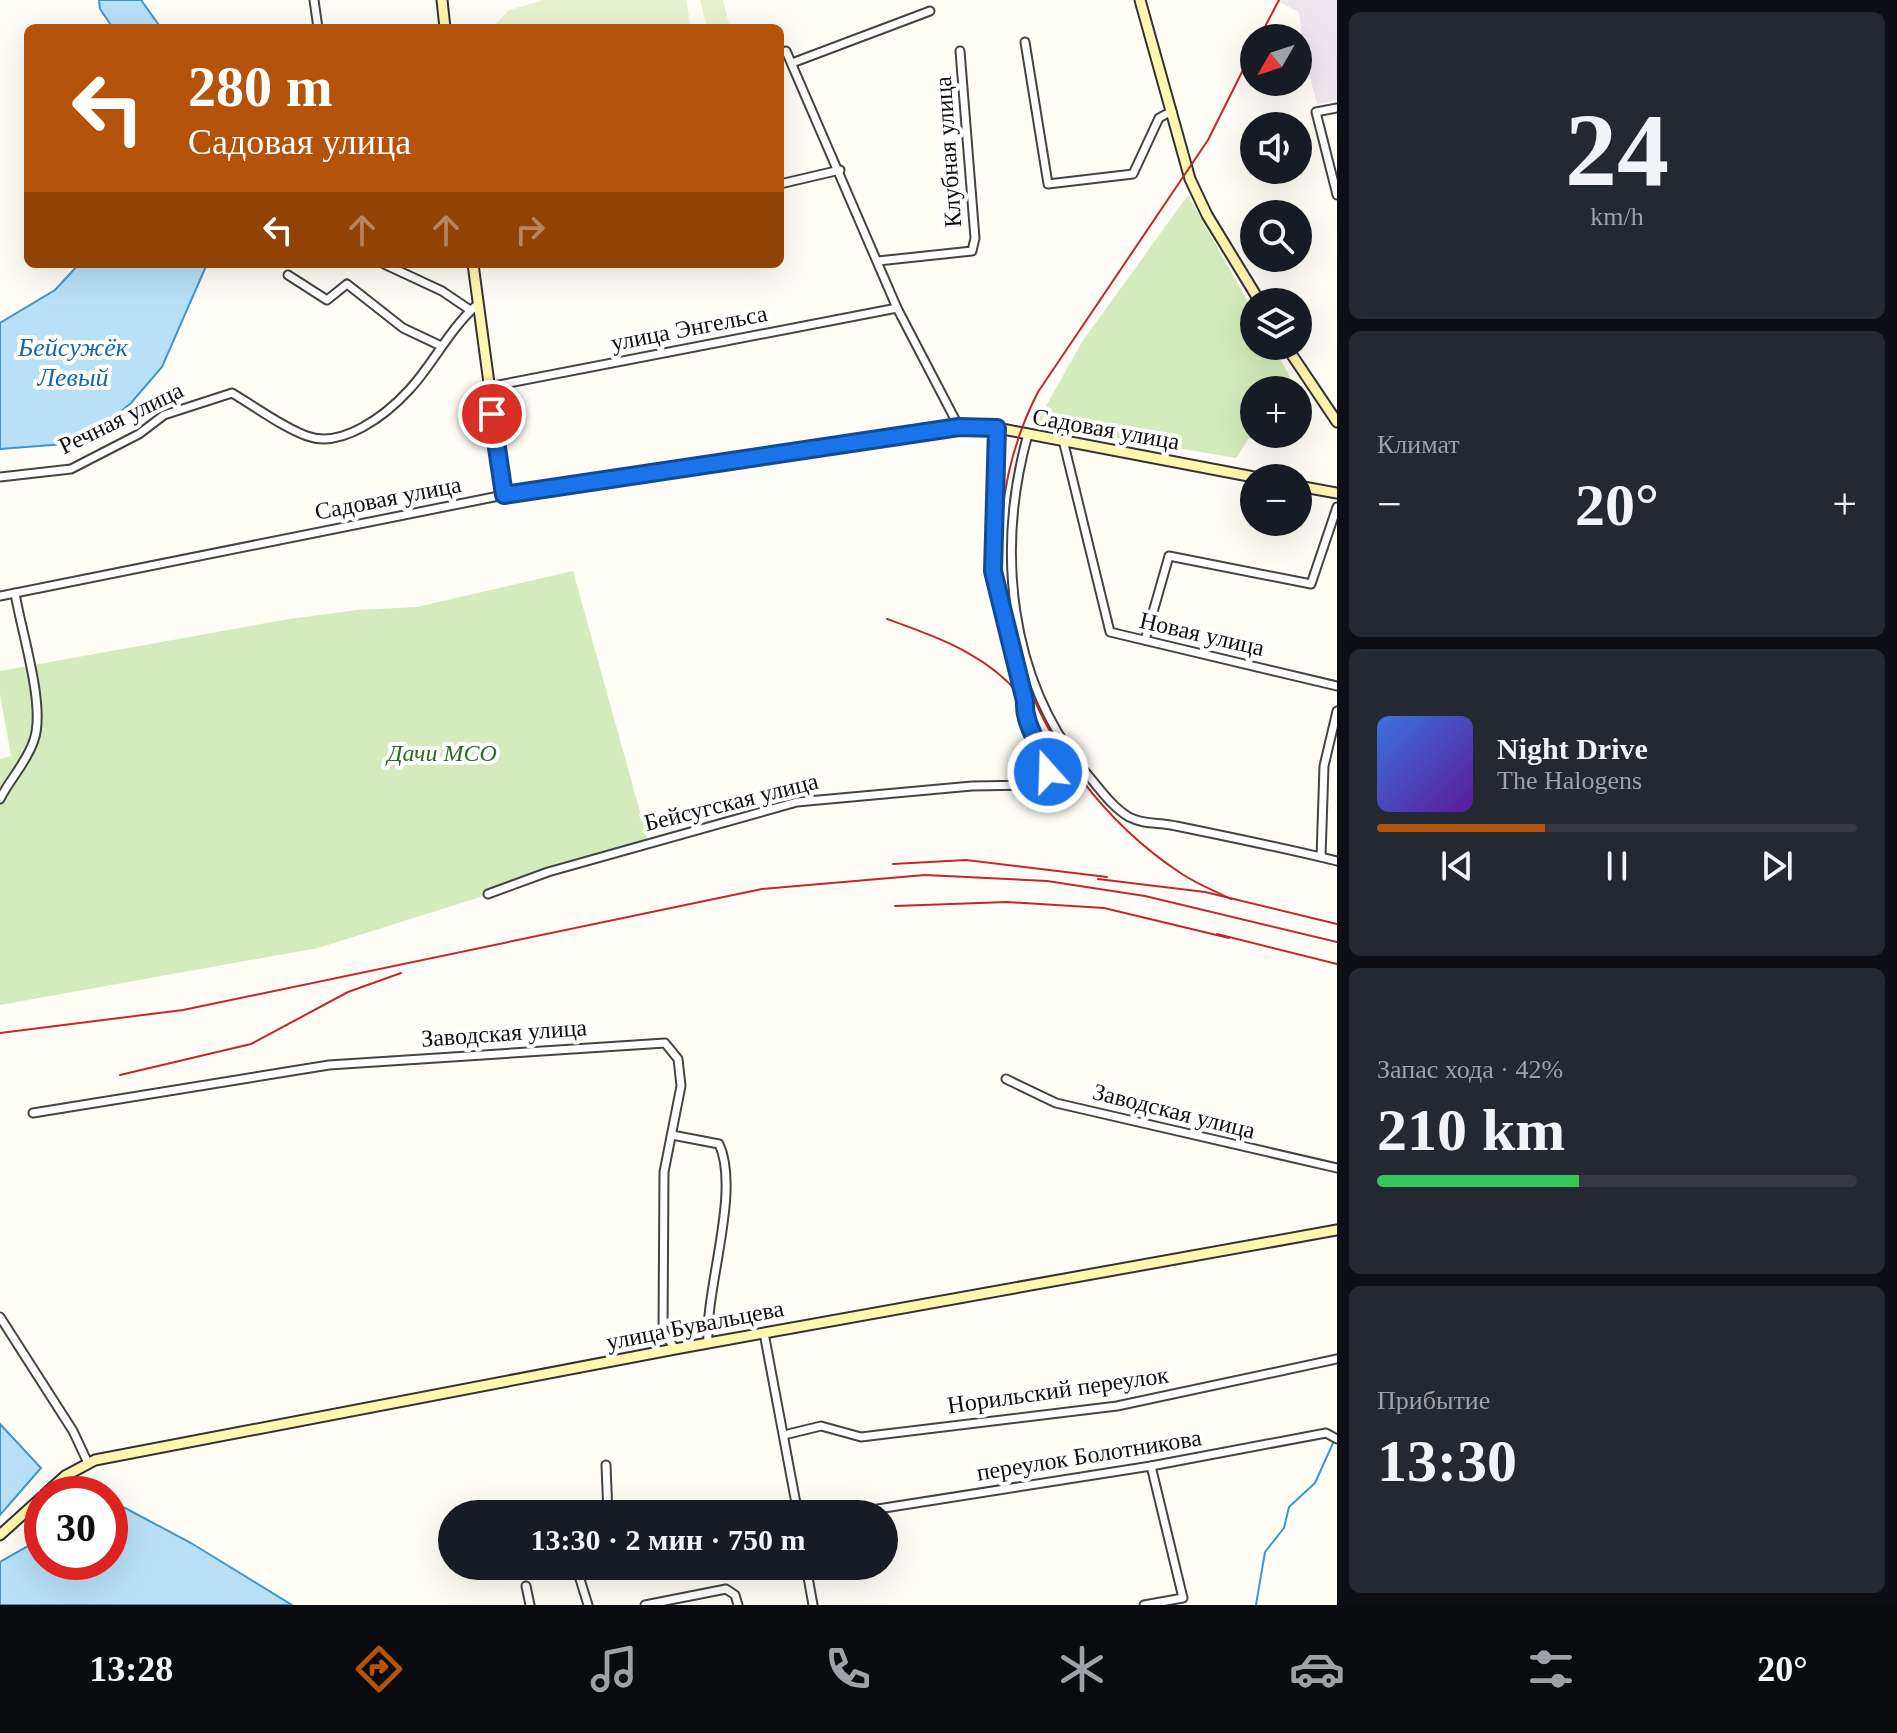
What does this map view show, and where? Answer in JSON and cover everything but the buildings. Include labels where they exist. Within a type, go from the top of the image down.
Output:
[{"type":"street","points":[[314,0],[317,24]]},
{"type":"street","points":[[442,0],[445,24]]},
{"type":"street","points":[[1140,0],[1190,179],[1207,215],[1251,288]]},
{"type":"street","points":[[792,63],[930,11]]},
{"type":"street","points":[[1025,42],[1048,184],[1133,174],[1159,118],[1172,111]]},
{"type":"street","name":"Клубная улица","points":[[878,261],[972,251],[975,238],[960,51]]},
{"type":"street","points":[[784,52],[840,170],[897,308],[959,427]]},
{"type":"street","points":[[1337,108],[1316,112],[1337,195]]},
{"type":"street","points":[[784,183],[840,170]]},
{"type":"street","points":[[393,268],[474,307]]},
{"type":"street","points":[[473,268],[474,307],[504,495]]},
{"type":"street","points":[[288,275],[327,300],[347,284],[403,328],[439,345]]},
{"type":"street","name":"Речная улица","points":[[0,477],[71,469],[139,434],[164,415],[232,393],[306,436],[329,441],[373,421],[409,390],[439,345],[474,307]]},
{"type":"street","name":"улица Энгельса","points":[[488,387],[897,308]]},
{"type":"street","points":[[1295,360],[1337,422]]},
{"type":"street","name":"Садовая улица","points":[[0,596],[504,495],[959,427],[997,428],[1240,474]]},
{"type":"street","name":"Бейсугская улица","points":[[488,894],[548,872],[797,802],[972,786],[1040,785],[1048,772],[1044,751],[1024,716],[1025,701],[993,571],[997,428]]},
{"type":"street","points":[[1028,434],[1013,499],[1013,592],[1033,685],[1059,738],[1112,804],[1127,816],[1143,823],[1171,825],[1337,861]]},
{"type":"street","name":"Новая улица","points":[[1063,440],[1110,632],[1337,686]]},
{"type":"street","points":[[1312,489],[1337,493]]},
{"type":"street","points":[[1145,640],[1169,556],[1311,584],[1337,507]]},
{"type":"street","points":[[0,799],[29,751],[37,723],[32,671],[15,593]]},
{"type":"street","points":[[1321,857],[1324,766],[1337,711]]},
{"type":"street","name":"Заводская улица","points":[[33,1113],[329,1065],[665,1043],[678,1059],[681,1086],[664,1172],[663,1331],[675,1349]]},
{"type":"street","name":"Заводская улица","points":[[1006,1079],[1056,1103],[1337,1168]]},
{"type":"street","points":[[672,1135],[719,1144],[726,1158],[725,1195],[708,1343]]},
{"type":"street","name":"улица Бувальцева","points":[[65,1476],[88,1463],[675,1349],[1337,1230]]},
{"type":"street","points":[[0,1317],[73,1431],[88,1463]]},
{"type":"street","points":[[764,1333],[796,1500]]},
{"type":"street","name":"Норильский переулок","points":[[784,1435],[821,1426],[861,1437],[1076,1411],[1337,1359]]},
{"type":"street","name":"переулок Болотникова","points":[[898,1506],[1151,1466],[1326,1433],[1337,1439]]},
{"type":"street","points":[[606,1465],[607,1500]]},
{"type":"street","points":[[1144,1605],[1183,1598],[1151,1466]]},
{"type":"street","name":"улица Бувальцева","points":[[0,1535],[24,1514]]},
{"type":"street","points":[[580,1580],[588,1605]]},
{"type":"street","points":[[809,1580],[813,1605]]},
{"type":"street","points":[[526,1586],[530,1605]]},
{"type":"street","points":[[645,1605],[726,1589],[735,1595],[738,1605]]},
{"type":"shaded area","points":[[1275,0],[1337,0],[1337,100],[1317,104],[1312,85],[1312,24],[1301,24],[1299,12]]},
{"type":"green space","points":[[544,0],[686,0],[690,24],[496,24],[509,10]]},
{"type":"green space","points":[[700,0],[723,0],[729,24],[706,24]]},
{"type":"green space","points":[[1188,195],[1240,288],[1240,360],[1281,360],[1289,376],[1240,376],[1240,448],[1242,448],[1236,458],[1036,424],[1082,342]]},
{"type":"green space","name":"Дачи МСО","points":[[573,571],[649,844],[318,948],[0,1005],[0,759],[11,756],[0,694],[0,671],[289,619],[357,610],[417,607]]},
{"type":"water","points":[[99,0],[141,0],[158,24],[110,24],[100,9]]},
{"type":"water","name":"Бейсужёк Левый","points":[[75,268],[205,268],[162,367],[131,403],[97,431],[65,444],[0,449],[0,323],[55,290]]},
{"type":"water","points":[[0,1424],[41,1468],[34,1476],[24,1476],[24,1487],[0,1515]]},
{"type":"water","points":[[128,1510],[191,1543],[292,1605],[0,1605],[0,1562],[24,1548],[24,1580],[128,1580]]},
{"type":"waterway","points":[[1256,1605],[1265,1552],[1284,1528],[1289,1507],[1315,1483],[1333,1443]]},
{"type":"railway","points":[[1266,24],[1279,0]]},
{"type":"railway","points":[[1231,899],[1182,874],[1127,831],[1081,779],[1045,721],[1018,658],[1004,592],[1001,525],[1013,458],[1038,392],[1208,140],[1240,76]]},
{"type":"railway","points":[[887,619],[947,642],[984,662],[1029,707]]},
{"type":"railway","points":[[893,864],[966,860],[1107,877]]},
{"type":"railway","points":[[0,1033],[183,1010],[762,889],[925,875],[1047,881],[1145,896],[1337,942]]},
{"type":"railway","points":[[1098,879],[1205,892],[1337,924]]},
{"type":"railway","points":[[895,906],[1007,902],[1104,908],[1229,938]]},
{"type":"railway","points":[[1217,934],[1337,964]]},
{"type":"railway","points":[[120,1075],[251,1044],[348,992],[401,973]]},
{"type":"route","points":[[492,414],[504,495],[959,427],[997,428],[993,571],[1002,618],[1025,701],[1024,716],[1044,751],[1048,772]]}]
